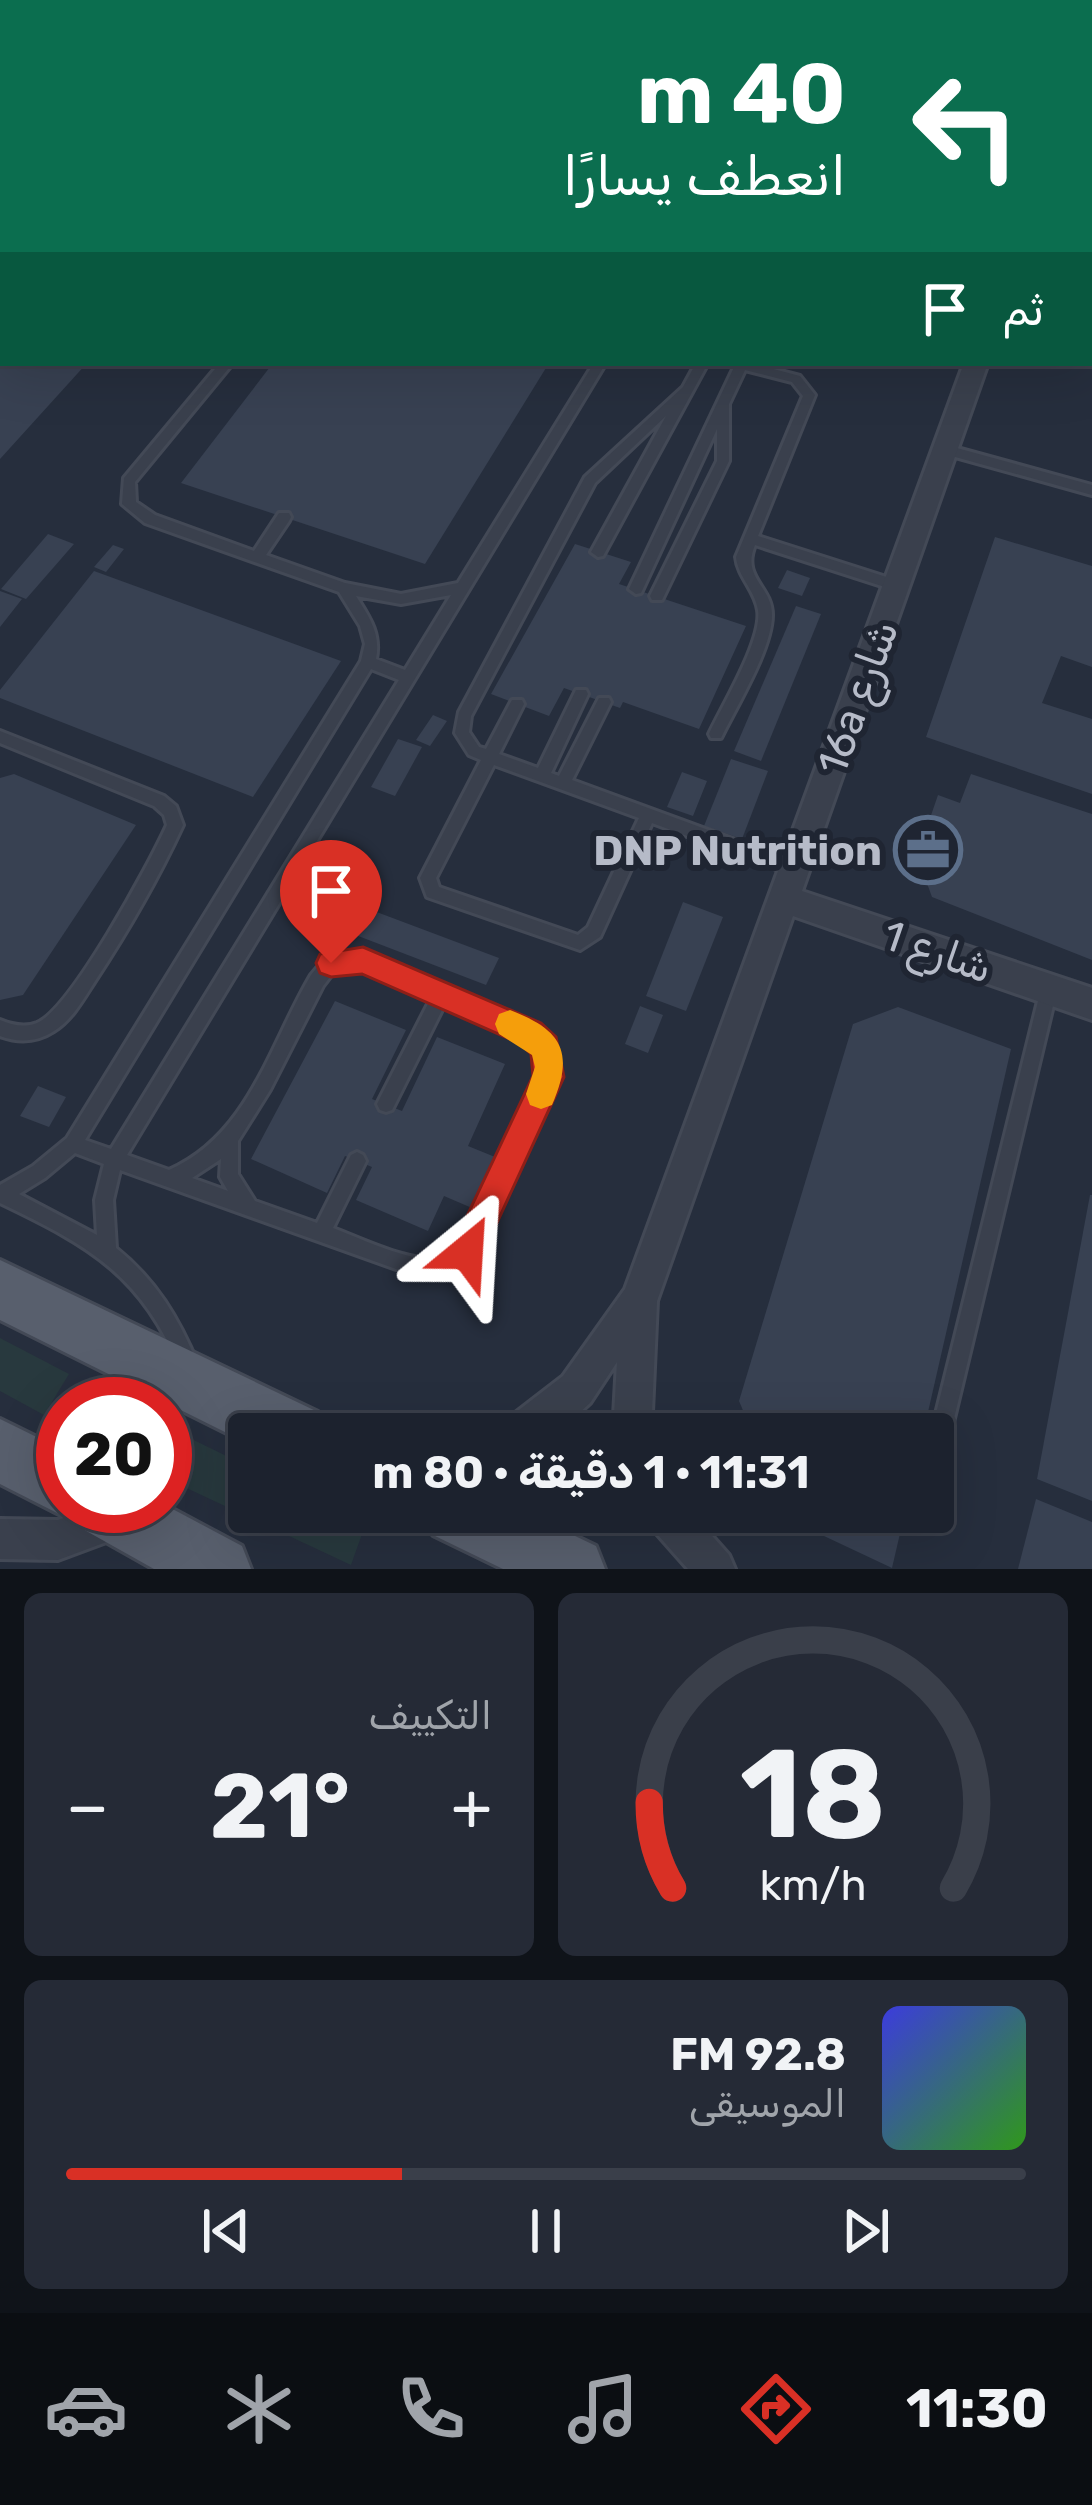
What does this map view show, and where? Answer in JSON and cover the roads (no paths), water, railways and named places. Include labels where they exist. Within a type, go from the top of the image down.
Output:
[{"type":"main road","points":[[0,1289],[254,1413]]},
{"type":"main road","points":[[0,1450],[36,1469]]},
{"type":"main road","points":[[153,1533],[219,1569]]},
{"type":"main road","points":[[498,1533],[573,1569]]},
{"type":"street","name":"16a شارع","points":[[553,1413],[581,1388],[639,1301],[974,366]]},
{"type":"street","name":"شارع 1","points":[[790,884],[1092,1004]]},
{"type":"street","name":"16a شارع","points":[[633,1413],[639,1301]]},
{"type":"street","points":[[0,1539],[58,1540],[71,1533]]},
{"type":"street","points":[[683,1533],[715,1569]]},
{"type":"lane","points":[[224,366],[136,471],[126,493],[137,513],[344,588],[400,599],[462,589]]},
{"type":"lane","points":[[107,1249],[104,1200],[114,1160],[598,366]]},
{"type":"lane","points":[[598,552],[700,366]]},
{"type":"lane","points":[[636,589],[740,366]]},
{"type":"lane","points":[[716,734],[766,623],[761,598],[742,565],[809,395],[796,379],[748,366]]},
{"type":"lane","points":[[688,389],[590,480],[474,695],[461,733],[475,751],[648,815],[790,884]]},
{"type":"lane","points":[[657,596],[723,460],[724,403]]},
{"type":"lane","points":[[946,450],[1092,490]]},
{"type":"lane","points":[[256,557],[284,517]]},
{"type":"lane","points":[[750,538],[897,586]]},
{"type":"lane","points":[[0,1194],[39,1172],[73,1144],[368,662],[372,644],[368,625],[344,588]]},
{"type":"lane","points":[[368,662],[406,677]]},
{"type":"lane","points":[[542,776],[581,694]]},
{"type":"lane","points":[[562,785],[604,702]]},
{"type":"lane","points":[[517,704],[427,883],[433,892],[575,944],[591,937],[648,815]]},
{"type":"lane","points":[[0,737],[159,801],[171,811],[175,825],[67,1010],[32,1033],[12,1034],[0,1028]]},
{"type":"lane","points":[[73,1144],[410,1265],[434,1269],[458,1261],[474,1242],[549,1077],[549,1057],[530,1033],[363,960],[331,963],[317,979],[231,1140],[205,1165],[171,1178]]},
{"type":"lane","points":[[945,1413],[1049,989]]},
{"type":"lane","points":[[386,1104],[441,994]]},
{"type":"lane","points":[[231,1140],[230,1177],[252,1206]]},
{"type":"lane","points":[[322,1232],[357,1161]]},
{"type":"lane","points":[[0,1194],[107,1249],[152,1293],[177,1336],[196,1384]]},
{"type":"place","name":"DNP Nutrition","points":[[928,850]]}]
